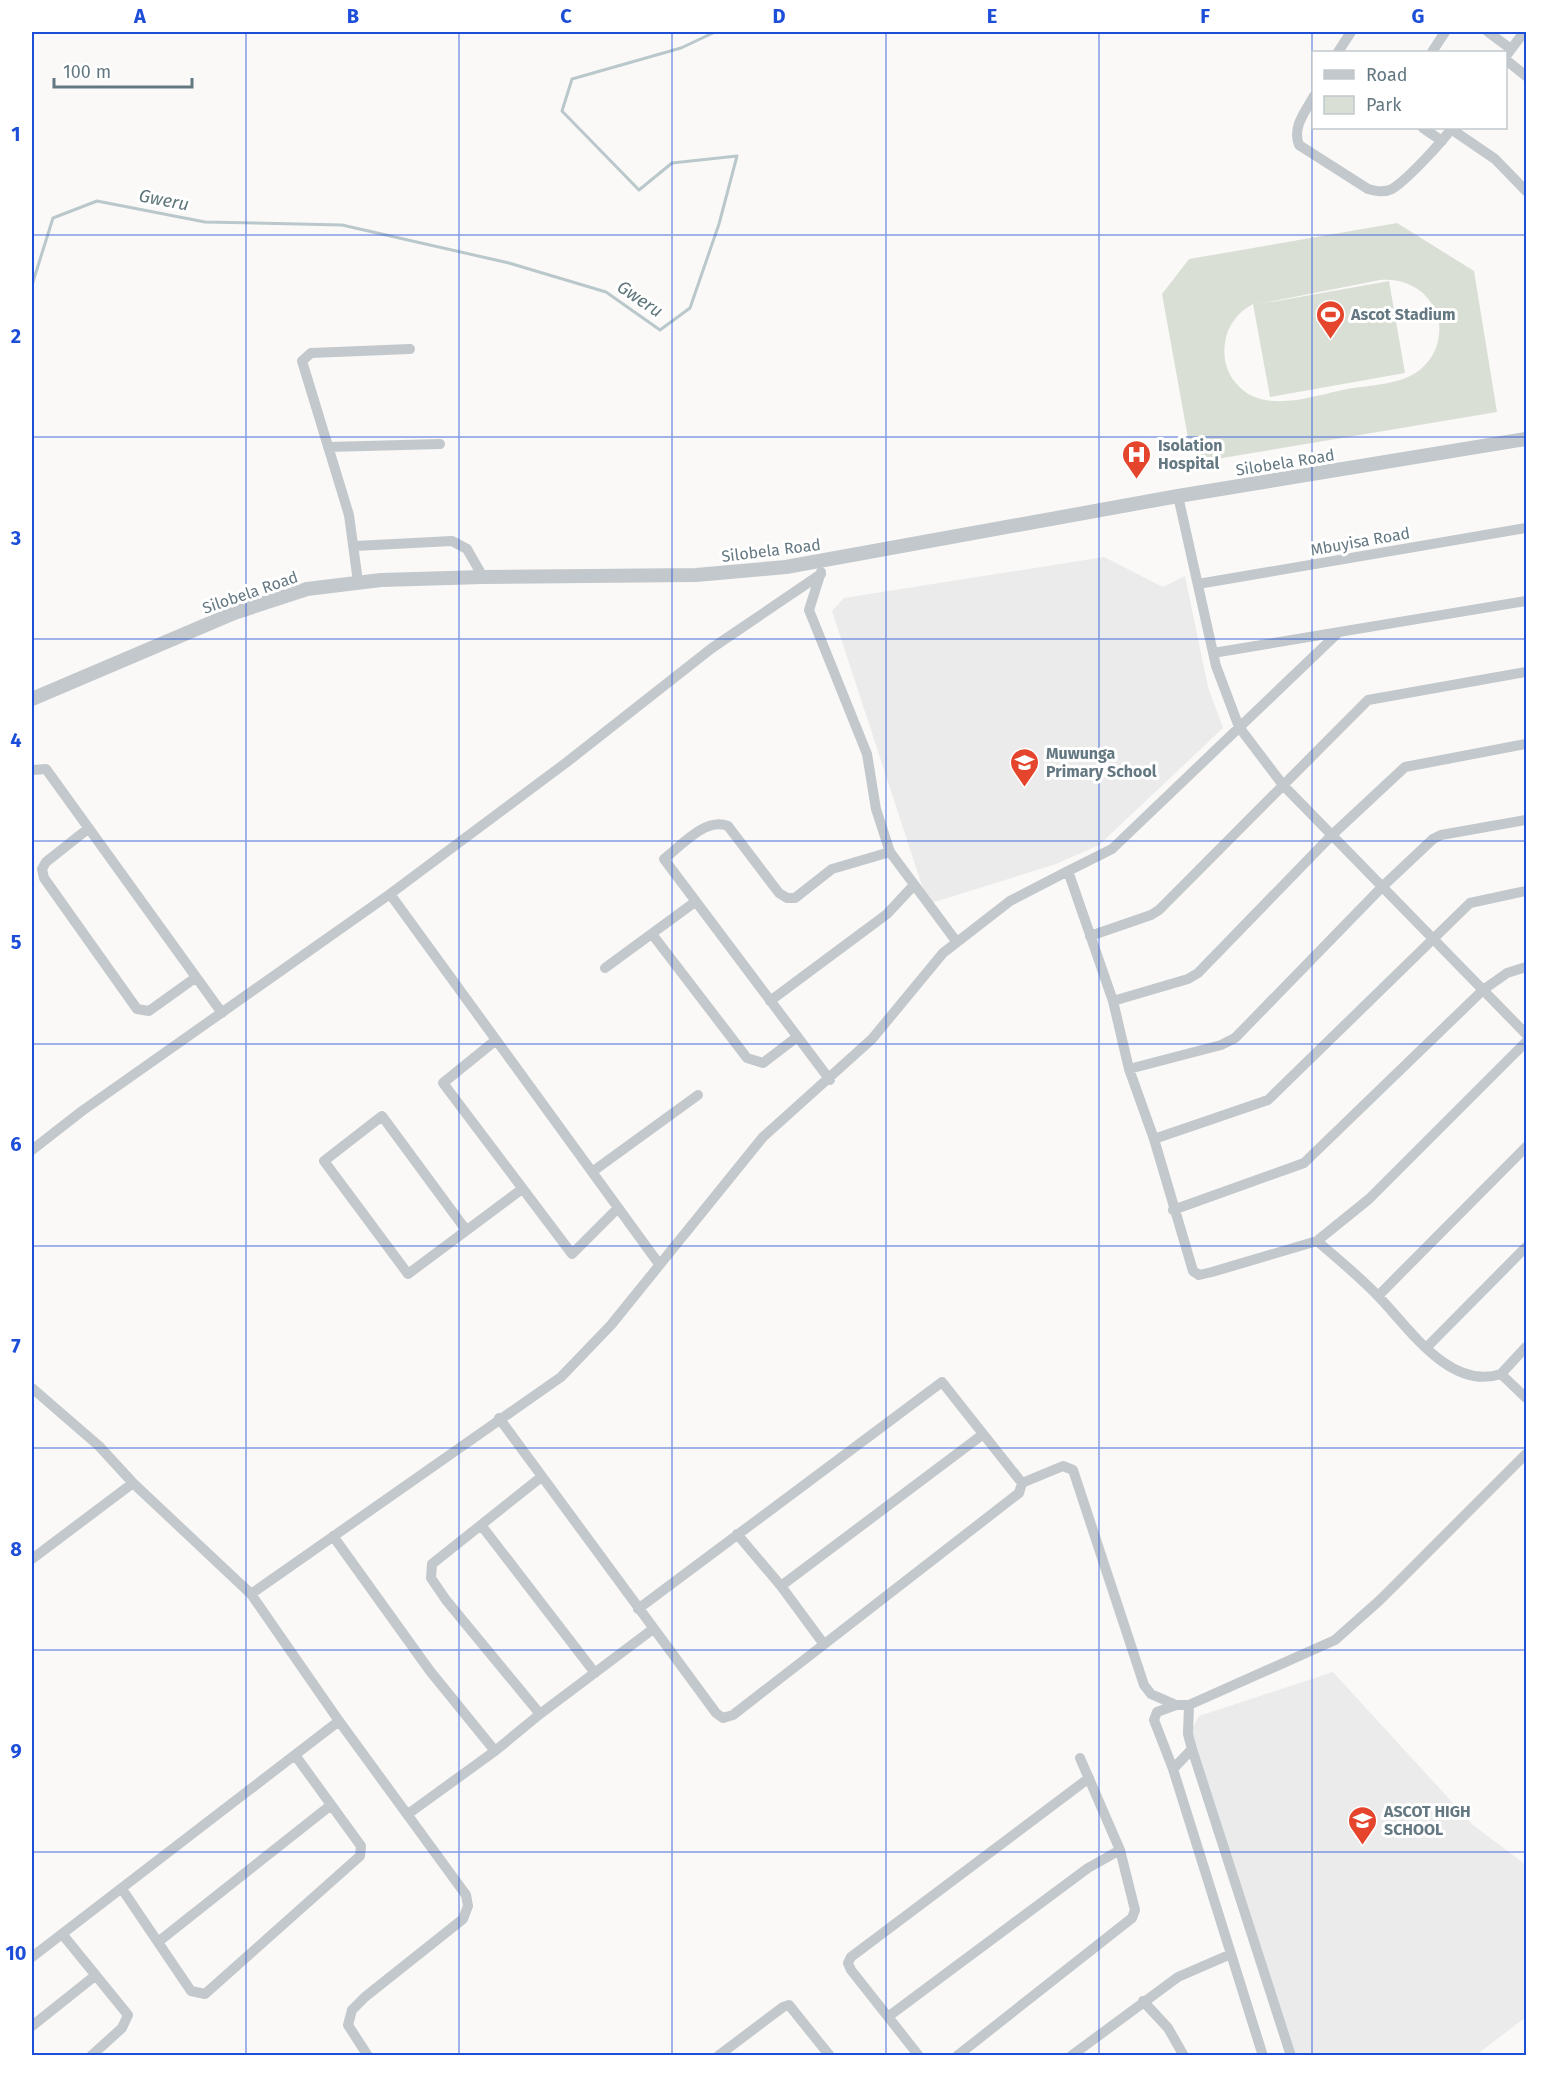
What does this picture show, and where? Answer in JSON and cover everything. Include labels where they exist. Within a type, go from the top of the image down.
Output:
[{"type":"street","points":[[1339,51],[1351,32]]},
{"type":"street","points":[[1433,51],[1445,32]]},
{"type":"street","points":[[1488,32],[1504,51]]},
{"type":"street","points":[[1524,32],[1507,55],[1527,76]]},
{"type":"street","points":[[1312,100],[1298,124],[1295,135],[1299,144],[1368,189],[1379,192],[1391,189],[1443,141],[1451,129]]},
{"type":"street","points":[[1425,129],[1443,141]]},
{"type":"street","points":[[1453,129],[1495,159],[1527,192]]},
{"type":"street","points":[[358,582],[355,546],[349,515],[302,365],[304,357],[311,354],[410,349]]},
{"type":"street","name":"Silobela Road","points":[[32,699],[264,601],[307,589],[358,582],[483,577],[696,575],[823,567],[1178,496],[1527,439]]},
{"type":"street","points":[[328,447],[440,444]]},
{"type":"street","points":[[1178,496],[1220,680],[1239,727],[1283,785],[1527,1034]]},
{"type":"street","name":"Mbuyisa Road","points":[[1198,584],[1527,528]]},
{"type":"street","points":[[355,546],[452,541],[467,549],[483,577]]},
{"type":"street","points":[[823,567],[809,610],[867,753],[876,809],[890,852],[956,941]]},
{"type":"street","points":[[32,1150],[390,894],[567,762],[712,648],[823,567]]},
{"type":"street","points":[[1213,653],[1527,601]]},
{"type":"street","points":[[251,1594],[499,1418],[542,1392],[579,1361],[762,1137],[830,1080],[872,1039],[936,961],[956,941],[1010,901],[1112,849],[1338,633]]},
{"type":"street","points":[[1090,936],[1151,915],[1159,910],[1368,700],[1527,672]]},
{"type":"street","points":[[1113,1001],[1193,977],[1332,836],[1404,767],[1527,744]]},
{"type":"street","points":[[32,770],[46,769],[222,1013]]},
{"type":"street","points":[[1129,1069],[1221,1046],[1235,1038],[1382,887],[1437,837],[1527,820]]},
{"type":"street","points":[[830,1080],[664,859],[708,825],[720,823],[728,826],[779,893],[787,898],[795,898],[832,869],[890,852]]},
{"type":"street","points":[[89,828],[37,868],[137,1010],[149,1011],[195,978]]},
{"type":"street","points":[[1068,871],[1113,1001],[1129,1069],[1154,1139],[1173,1210],[1193,1271],[1199,1275],[1317,1241],[1369,1199],[1527,1042]]},
{"type":"street","points":[[770,1001],[887,914],[914,885]]},
{"type":"street","points":[[1154,1139],[1268,1100],[1432,938],[1472,902],[1527,891]]},
{"type":"street","points":[[390,894],[659,1264]]},
{"type":"street","points":[[605,968],[695,902]]},
{"type":"street","points":[[652,934],[747,1058],[763,1063],[797,1037]]},
{"type":"street","points":[[1173,1210],[1304,1163],[1483,990],[1507,973],[1527,967]]},
{"type":"street","points":[[496,1040],[443,1083],[572,1254],[618,1208]]},
{"type":"street","points":[[592,1172],[698,1095]]},
{"type":"street","points":[[466,1230],[382,1116],[324,1161],[408,1274],[522,1189]]},
{"type":"street","points":[[1378,1296],[1527,1147]]},
{"type":"street","points":[[1317,1241],[1378,1296],[1427,1347],[1451,1366],[1467,1374],[1486,1378],[1501,1374],[1527,1347]]},
{"type":"street","points":[[1427,1347],[1527,1248]]},
{"type":"street","points":[[1501,1374],[1527,1398]]},
{"type":"street","points":[[638,1609],[936,1384],[942,1382],[946,1384],[982,1435],[1022,1483]]},
{"type":"street","points":[[32,1388],[99,1446],[133,1483],[251,1594],[339,1721],[466,1895],[468,1906],[463,1919],[364,1996],[352,2010],[348,2025],[368,2055]]},
{"type":"street","points":[[499,1418],[540,1478],[716,1713],[723,1718],[733,1715],[1019,1492],[1022,1483],[1063,1466],[1073,1470],[1144,1685],[1151,1694],[1176,1705]]},
{"type":"street","points":[[781,1586],[982,1435]]},
{"type":"street","points":[[1263,2055],[1173,1769],[1154,1720],[1157,1712],[1176,1705],[1189,1705],[1335,1640],[1380,1600],[1527,1454]]},
{"type":"street","points":[[540,1478],[432,1564],[430,1574],[446,1600],[540,1714]]},
{"type":"street","points":[[32,1559],[133,1483]]},
{"type":"street","points":[[482,1524],[595,1673]]},
{"type":"street","points":[[737,1534],[781,1586],[824,1643]]},
{"type":"street","points":[[333,1536],[430,1671],[495,1751]]},
{"type":"street","points":[[408,1814],[495,1751],[653,1629]]},
{"type":"street","points":[[1189,1705],[1188,1734],[1192,1749],[1291,2055]]},
{"type":"street","points":[[32,1957],[339,1721]]},
{"type":"street","points":[[1173,1769],[1192,1749]]},
{"type":"street","points":[[122,1889],[191,1991],[205,1994],[360,1856],[361,1846],[295,1755]]},
{"type":"street","points":[[957,2055],[1132,1918],[1136,1911],[1120,1850],[1080,1758]]},
{"type":"street","points":[[919,2055],[851,1970],[848,1963],[851,1957],[1089,1778]]},
{"type":"street","points":[[158,1942],[331,1805]]},
{"type":"street","points":[[889,2016],[1088,1868],[1120,1850]]},
{"type":"street","points":[[63,1935],[128,2015],[122,2028],[91,2055]]},
{"type":"street","points":[[1071,2055],[1178,1977],[1231,1954]]},
{"type":"street","points":[[32,2026],[96,1976]]},
{"type":"street","points":[[1143,2001],[1168,2028],[1184,2055]]},
{"type":"street","points":[[718,2055],[783,2007],[789,2005],[830,2055]]},
{"type":"shaded area","name":"Muwunga Primary School","points":[[1104,557],[1163,587],[1185,576],[1208,687],[1223,728],[1099,845],[1056,864],[928,904],[832,611],[844,598]]},
{"type":"shaded area","name":"ASCOT HIGH SCHOOL","points":[[1333,1672],[1473,1825],[1526,1865],[1526,2017],[1476,2055],[1295,2055],[1190,1733],[1199,1716]]},
{"type":"green space","points":[[1397,223],[1474,271],[1497,412],[1205,461],[1190,449],[1162,294],[1189,259]],"holes":[[[1380,280],[1390,280],[1410,285],[1426,296],[1432,304],[1439,324],[1436,349],[1426,365],[1413,374],[1386,384],[1288,401],[1259,398],[1246,392],[1232,378],[1225,359],[1226,337],[1234,320],[1253,304],[1270,397],[1405,373],[1389,281],[1254,305]]]},
{"type":"waterway","name":"Gweru","points":[[32,285],[53,218],[97,201],[205,222],[342,225],[509,263],[606,292],[660,330],[690,308],[719,224],[737,156],[672,163],[639,190],[562,111],[572,79],[681,48],[715,32]]},
{"type":"place","name":"Ascot Stadium","points":[[1330,340]]},
{"type":"place","name":"Isolation Hospital","points":[[1137,480]]},
{"type":"place","name":"Muwunga Primary School","points":[[1025,788]]},
{"type":"place","name":"ASCOT HIGH SCHOOL","points":[[1363,1846]]}]
